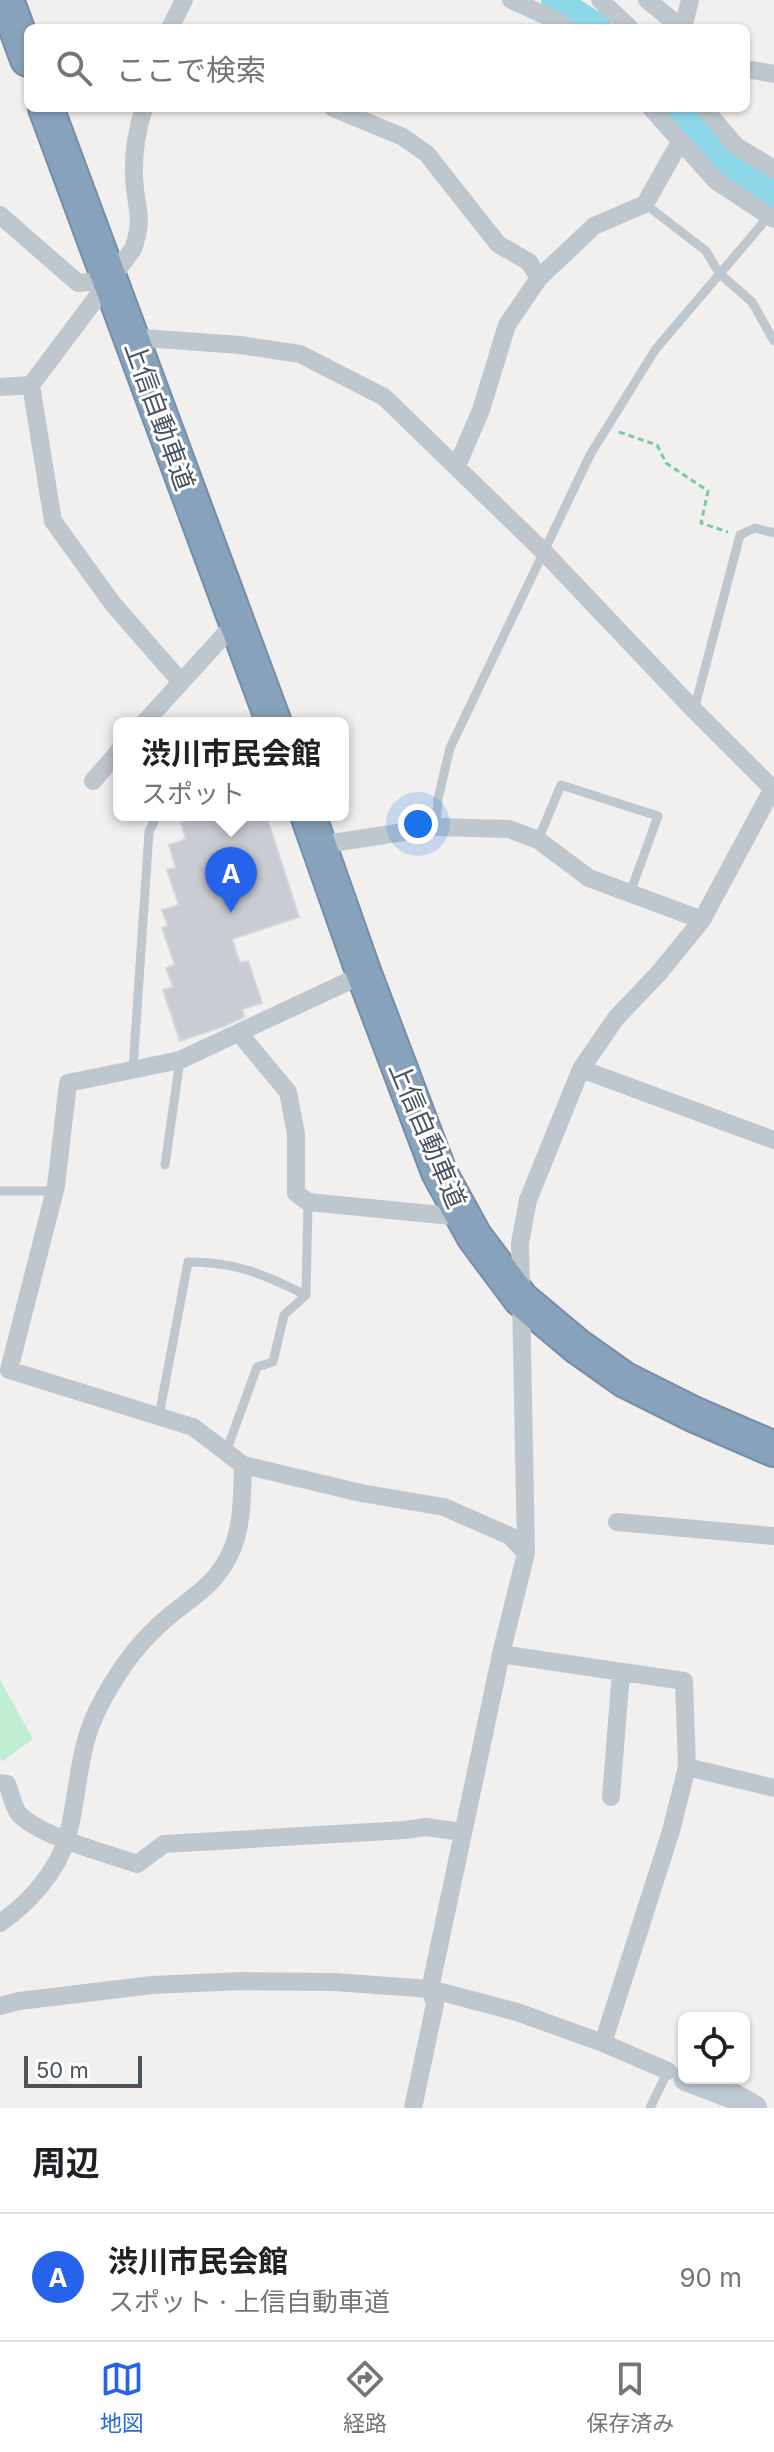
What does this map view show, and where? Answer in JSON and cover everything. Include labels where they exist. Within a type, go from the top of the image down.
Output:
[{"type":"highway","points":[[6,0],[24,48]]},
{"type":"highway","name":"上信自動車道","points":[[48,112],[272,717]]},
{"type":"highway","name":"上信自動車道","points":[[314,830],[364,974],[439,1172],[462,1217],[521,1299],[577,1346],[625,1380],[774,1449]]},
{"type":"street","points":[[172,24],[184,0]]},
{"type":"street","points":[[511,0],[562,24]]},
{"type":"street","points":[[600,0],[626,24]]},
{"type":"street","points":[[647,0],[677,24]]},
{"type":"street","points":[[683,24],[690,0]]},
{"type":"street","points":[[750,70],[774,74]]},
{"type":"street","points":[[143,112],[137,132],[134,176],[141,228],[133,249],[31,385],[45,455],[53,521],[113,604],[181,682]]},
{"type":"street","points":[[343,112],[403,137],[427,154],[481,226],[498,244],[529,262],[539,278]]},
{"type":"street","points":[[654,112],[716,181],[771,218]]},
{"type":"street","points":[[707,112],[736,146],[774,169]]},
{"type":"street","points":[[457,466],[481,410],[507,325],[539,278],[594,226],[645,204],[680,142]]},
{"type":"street","points":[[0,215],[78,283],[111,280]]},
{"type":"street","points":[[130,337],[240,345],[300,354],[384,397],[544,552],[773,790],[702,920],[658,974],[616,1018],[581,1069],[528,1200],[520,1243],[526,1553],[501,1654],[430,1989],[435,2004],[413,2108]]},
{"type":"street","points":[[0,387],[31,385]]},
{"type":"street","points":[[149,717],[236,622]]},
{"type":"street","points":[[93,781],[113,758]]},
{"type":"street","points":[[314,830],[509,829],[538,840],[589,878],[702,920]]},
{"type":"street","points":[[364,974],[180,1060],[68,1083],[55,1191],[9,1370],[193,1427],[243,1465],[361,1493],[444,1507],[510,1536],[526,1553]]},
{"type":"street","points":[[239,1033],[288,1092],[296,1134],[296,1193],[308,1202],[462,1217]]},
{"type":"street","points":[[581,1069],[774,1140]]},
{"type":"street","points":[[0,1923],[30,1897],[53,1869],[66,1840],[81,1753],[97,1710],[135,1649],[159,1624],[200,1594],[220,1573],[232,1551],[242,1511],[243,1465]]},
{"type":"street","points":[[617,1522],[774,1536]]},
{"type":"street","points":[[501,1654],[684,1681],[687,1767],[671,1831],[603,2043]]},
{"type":"street","points":[[611,1797],[621,1672]]},
{"type":"street","points":[[687,1767],[774,1788]]},
{"type":"street","points":[[0,1783],[7,1784],[18,1813],[66,1840],[137,1864],[164,1844],[426,1827],[462,1832]]},
{"type":"street","points":[[0,2006],[152,1985],[242,1981],[335,1982],[430,1989],[517,2012],[678,2075]]},
{"type":"street","points":[[702,2084],[754,2108]]},
{"type":"lane","points":[[645,204],[706,251],[719,273],[752,302],[774,341]]},
{"type":"lane","points":[[436,827],[438,799],[450,748],[590,455],[655,350],[719,273],[771,218]]},
{"type":"lane","points":[[694,710],[740,535],[755,528],[774,533]]},
{"type":"lane","points":[[538,840],[561,785],[658,816],[630,893]]},
{"type":"lane","points":[[133,1071],[149,832],[154,821]]},
{"type":"lane","points":[[165,1165],[180,1060]]},
{"type":"lane","points":[[0,1191],[55,1191]]},
{"type":"lane","points":[[226,1452],[257,1367],[273,1362],[284,1315],[306,1295],[308,1202]]},
{"type":"lane","points":[[159,1416],[188,1262],[219,1262],[261,1273],[306,1295]]},
{"type":"lane","points":[[650,2108],[678,2076]]},
{"type":"path","points":[[607,427],[657,445],[666,463],[708,491],[701,523],[740,535]]},
{"type":"green space","points":[[0,1680],[33,1739],[3,1761],[0,1760]]},
{"type":"building","points":[[268,821],[299,917],[232,939],[240,963],[248,961],[262,1003],[242,1009],[244,1017],[180,1041],[163,990],[173,987],[166,968],[175,965],[162,928],[168,926],[162,910],[179,905],[167,870],[176,868],[169,845],[186,839],[181,823]]},
{"type":"waterway","points":[[555,0],[592,24]]},
{"type":"waterway","points":[[683,112],[724,162],[774,195]]},
{"type":"place","name":"渋川市民会館","points":[[231,913]]}]
